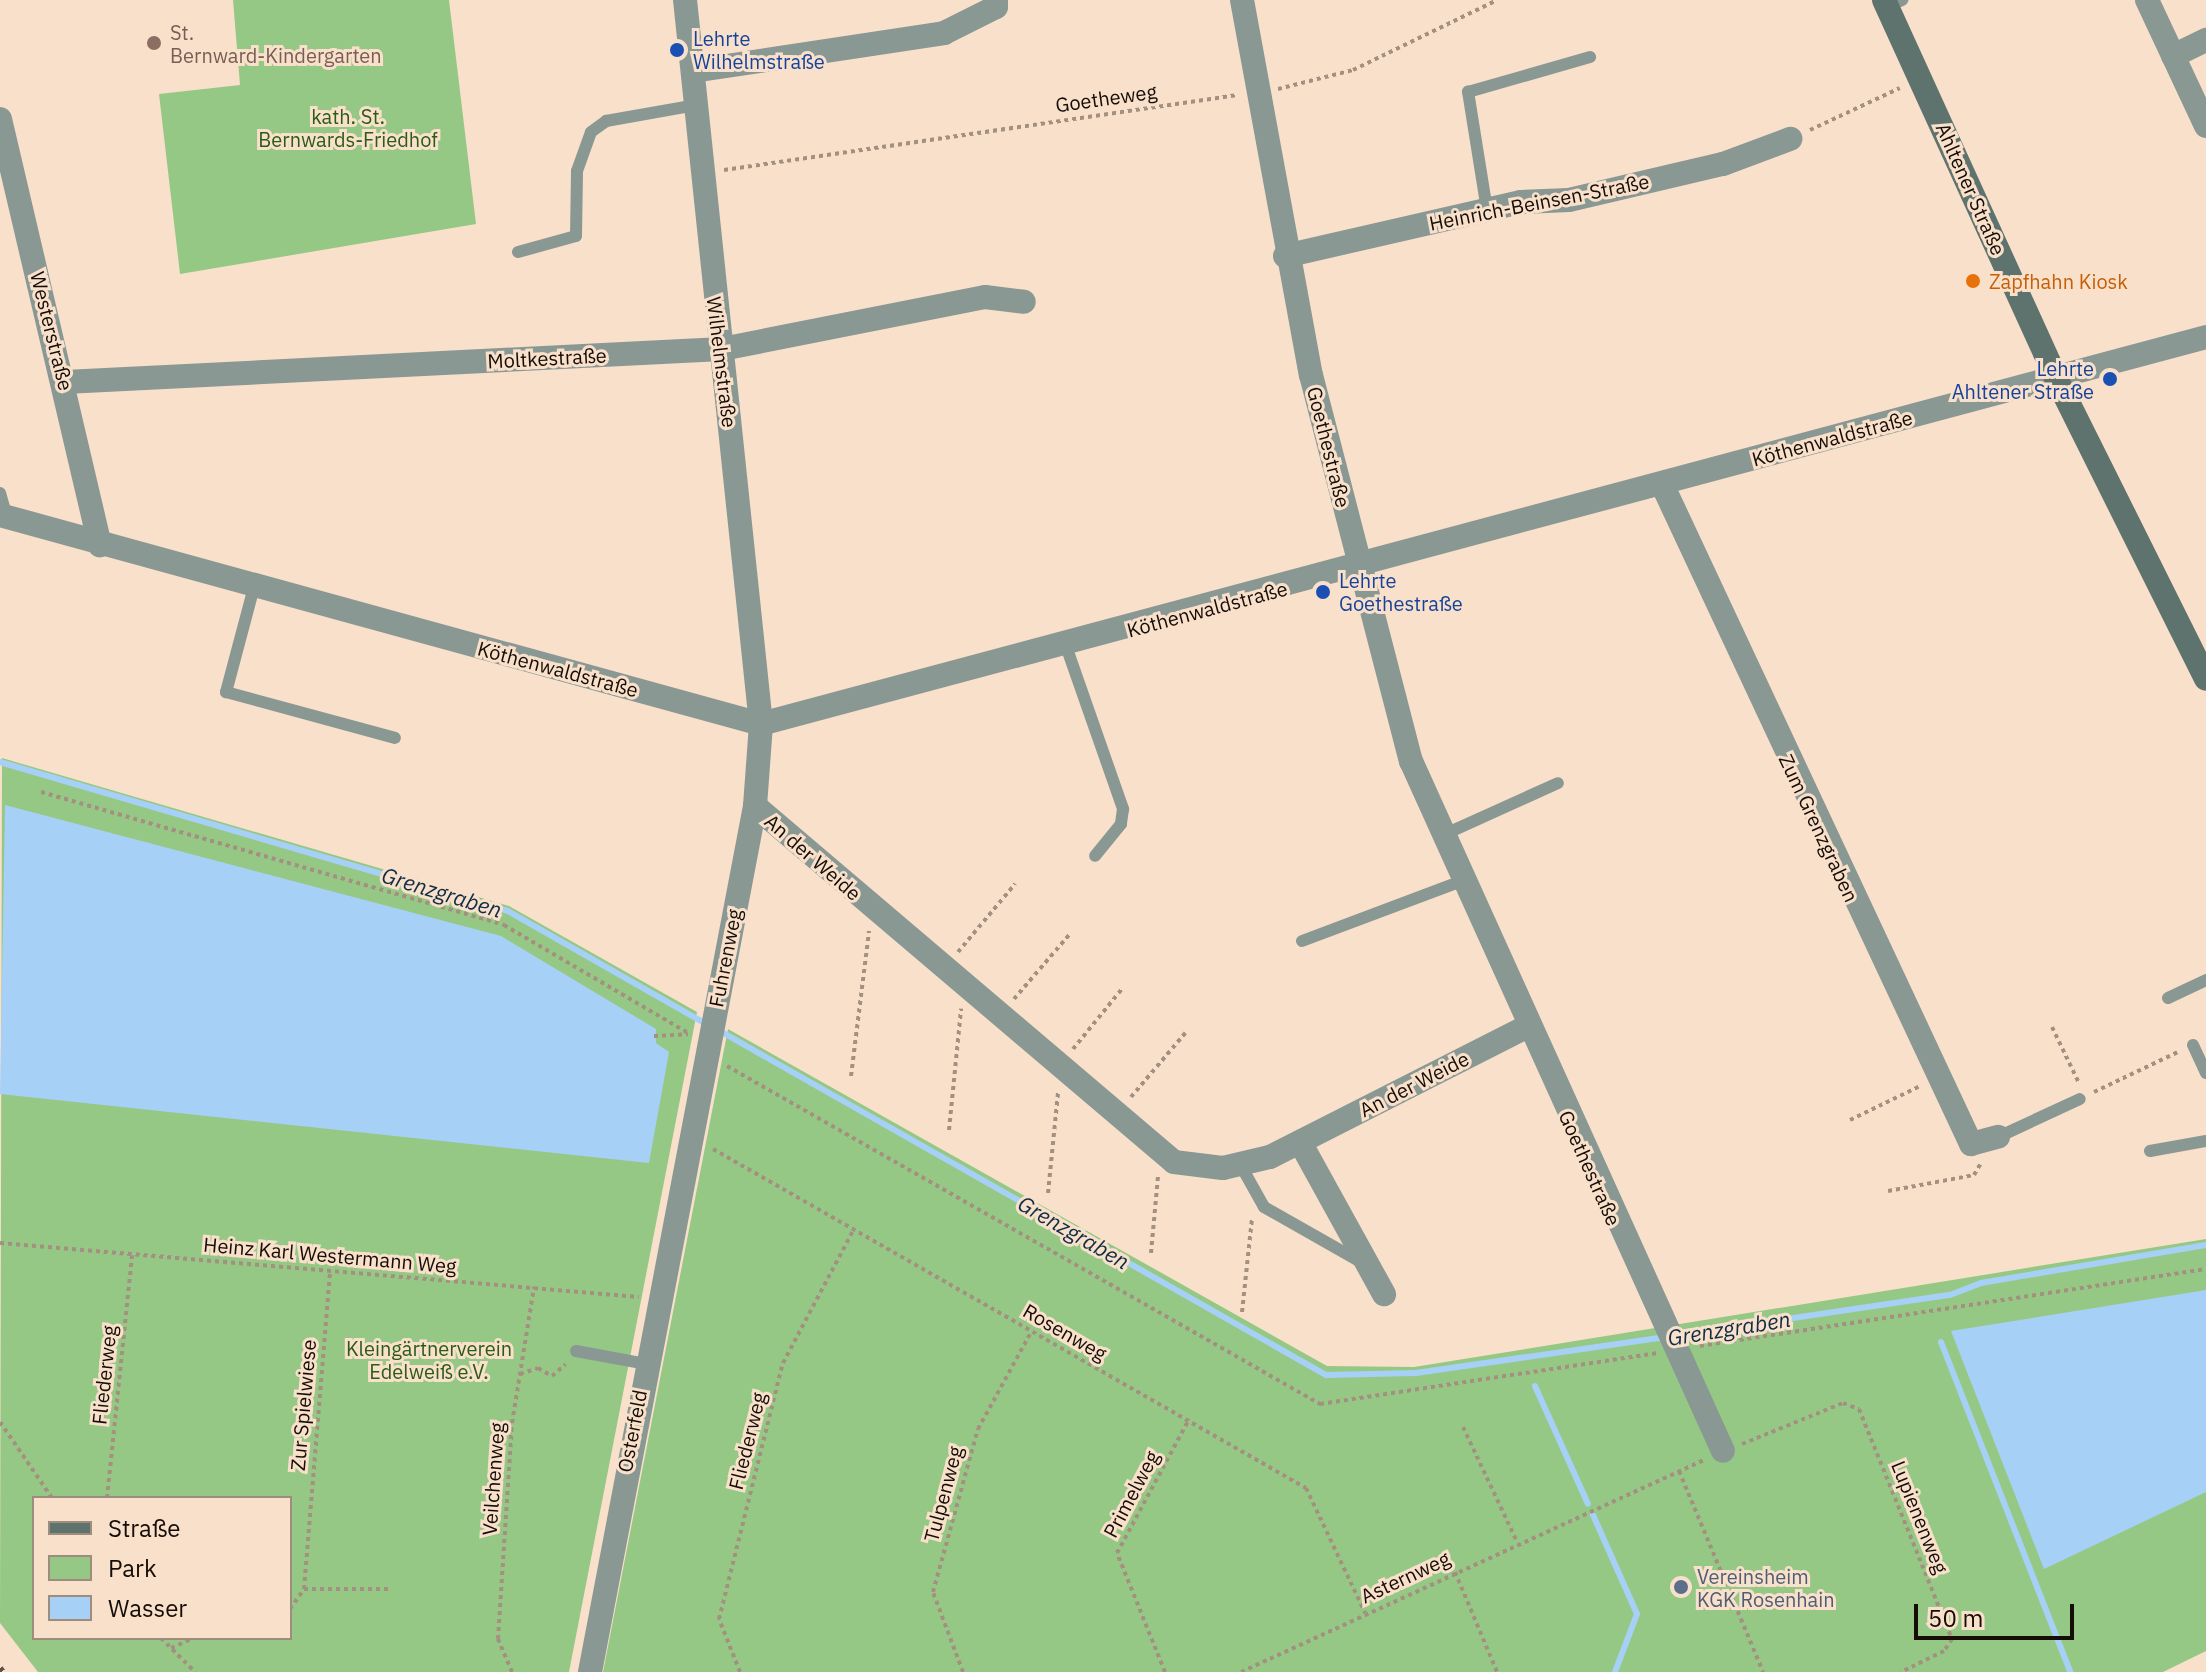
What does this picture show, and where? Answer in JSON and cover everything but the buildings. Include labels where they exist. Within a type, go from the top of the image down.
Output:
[{"type":"main road","name":"Ahltener Straße","points":[[1891,2],[1921,78],[2056,378],[2206,679]]},
{"type":"street","name":"Wilhelmstraße","points":[[685,0],[761,724]]},
{"type":"street","name":"Goethestraße","points":[[1242,0],[1285,256],[1359,569],[1411,761],[1443,835],[1468,879],[1528,1026],[1620,1234],[1676,1338],[1723,1451]]},
{"type":"street","points":[[2147,0],[2206,126]]},
{"type":"street","points":[[693,71],[933,36],[996,4]]},
{"type":"street","points":[[2173,56],[2206,40]]},
{"type":"street","name":"Westerstraße","points":[[1,128],[65,382],[100,545]]},
{"type":"street","name":"Heinrich-Beinsen-Straße","points":[[1285,256],[1487,210],[1569,200],[1723,164],[1790,139]]},
{"type":"street","name":"Moltkestraße","points":[[65,382],[722,349],[985,297],[1024,302]]},
{"type":"street","name":"Köthenwaldstraße","points":[[3,516],[761,724],[1359,569],[2206,337]]},
{"type":"street","name":"Zum Grenzgraben","points":[[1662,484],[1971,1144],[1998,1137]]},
{"type":"street","name":"Fuhrenweg","points":[[679,1191],[704,1034],[755,806],[761,724]]},
{"type":"street","name":"An der Weide","points":[[755,806],[1114,1117],[1174,1162],[1240,1164],[1300,1142],[1528,1026]]},
{"type":"street","points":[[1300,1142],[1384,1294]]},
{"type":"street","name":"Osterfeld","points":[[590,1672],[679,1191]]},
{"type":"lane","points":[[1487,210],[1468,92],[1590,57]]},
{"type":"lane","points":[[518,252],[576,236],[577,171],[591,132],[606,121],[696,105]]},
{"type":"lane","points":[[0,493],[3,516]]},
{"type":"lane","points":[[254,587],[226,692],[395,738]]},
{"type":"lane","points":[[1066,646],[1123,809],[1121,824],[1095,856]]},
{"type":"lane","points":[[1443,835],[1558,783]]},
{"type":"lane","points":[[1302,941],[1468,879]]},
{"type":"lane","points":[[2168,998],[2206,980]]},
{"type":"lane","points":[[2193,1045],[2206,1073]]},
{"type":"lane","points":[[1998,1137],[2080,1099]]},
{"type":"lane","points":[[2150,1151],[2206,1141]]},
{"type":"lane","points":[[1240,1164],[1264,1207],[1369,1267]]},
{"type":"lane","points":[[576,1351],[646,1364]]},
{"type":"path","name":"Goetheweg","points":[[702,173],[1256,93],[1353,70],[1497,0]]},
{"type":"path","points":[[1790,139],[1921,78]]},
{"type":"path","points":[[41,792],[504,925],[704,1034],[1320,1404],[1676,1338],[2206,1269]]},
{"type":"path","points":[[944,970],[1015,884]]},
{"type":"path","name":"An der Weide","points":[[851,1076],[872,907]]},
{"type":"path","points":[[998,1017],[1070,934]]},
{"type":"path","points":[[949,1130],[963,986]]},
{"type":"path","points":[[1048,1193],[1058,1069],[1122,989]]},
{"type":"path","points":[[2052,1027],[2085,1096],[2193,1045]]},
{"type":"path","points":[[1114,1117],[1187,1031]]},
{"type":"path","points":[[654,1036],[704,1034]]},
{"type":"path","points":[[1850,1120],[1939,1078]]},
{"type":"path","name":"Rosenweg","points":[[688,1136],[1306,1488],[1365,1613]]},
{"type":"path","points":[[1888,1191],[1974,1175],[1998,1137]]},
{"type":"path","points":[[1151,1253],[1160,1153]]},
{"type":"path","points":[[1242,1312],[1255,1191]]},
{"type":"path","name":"Fliederweg","points":[[740,1672],[719,1619],[783,1363],[854,1229]]},
{"type":"path","name":"Heinz Karl Westermann Weg","points":[[0,1243],[658,1299]]},
{"type":"path","name":"Fliederweg","points":[[107,1496],[132,1255]]},
{"type":"path","name":"Zur Spielwiese","points":[[304,1589],[330,1271]]},
{"type":"path","name":"Veilchenweg","points":[[512,1672],[498,1639],[520,1374],[534,1287]]},
{"type":"path","name":"Tulpenweg","points":[[963,1672],[933,1592],[978,1429],[1032,1332]]},
{"type":"path","points":[[520,1374],[538,1368],[552,1376],[576,1351]]},
{"type":"path","name":"Lupienenweg","points":[[1843,1403],[1859,1409],[1952,1639],[1944,1651],[1901,1672]]},
{"type":"path","name":"Primelweg","points":[[1165,1672],[1117,1553],[1188,1421]]},
{"type":"path","points":[[0,1422],[51,1496]]},
{"type":"path","points":[[1463,1427],[1517,1542]]},
{"type":"path","points":[[1679,1471],[1763,1672]]},
{"type":"path","name":"Asternweg","points":[[1241,1672],[1597,1506]]},
{"type":"path","points":[[1455,1572],[1497,1672]]},
{"type":"path","points":[[292,1606],[304,1589],[391,1589]]},
{"type":"path","points":[[163,1640],[195,1672]]},
{"type":"path","points":[[171,1648],[189,1640]]},
{"type":"green space","name":"kath. St. Bernwards-Friedhof","points":[[233,0],[449,0],[476,224],[180,274],[159,94],[240,85]]},
{"type":"green space","name":"Kleingärtnerverein Edelweiß e.V.","points":[[2,758],[509,906],[697,1012],[569,1672],[38,1672],[0,1623]]},
{"type":"green space","points":[[728,1029],[1327,1366],[1414,1367],[2206,1239],[2206,1651],[2163,1672],[603,1672]]},
{"type":"water","points":[[5,805],[501,936],[656,1029],[656,1043],[669,1052],[649,1163],[0,1094]]},
{"type":"water","points":[[2206,1290],[2206,1492],[2044,1569],[1951,1331]]},
{"type":"waterway","name":"Grenzgraben","points":[[0,762],[508,911],[706,1024]]},
{"type":"waterway","name":"Grenzgraben","points":[[720,1031],[1326,1375],[1416,1373],[1667,1337]]},
{"type":"waterway","name":"Grenzgraben","points":[[1678,1335],[1950,1295],[1981,1283],[2206,1245]]},
{"type":"waterway","points":[[1941,1342],[2070,1672]]},
{"type":"waterway","points":[[1535,1386],[1588,1504]]},
{"type":"waterway","points":[[1593,1515],[1637,1614],[1615,1672]]},
{"type":"railway","points":[[0,1668],[3,1672]]},
{"type":"place","name":"St. Bernward-Kindergarten","points":[[154,43]]},
{"type":"place","name":"Lehrte Wilhelmstraße","points":[[677,50]]},
{"type":"place","name":"Zapfhahn Kiosk","points":[[1973,281]]},
{"type":"place","name":"Lehrte Ahltener Straße","points":[[2110,379]]},
{"type":"place","name":"Lehrte Goethestraße","points":[[1323,592]]},
{"type":"place","name":"Vereinsheim KGK Rosenhain","points":[[1681,1587]]}]
